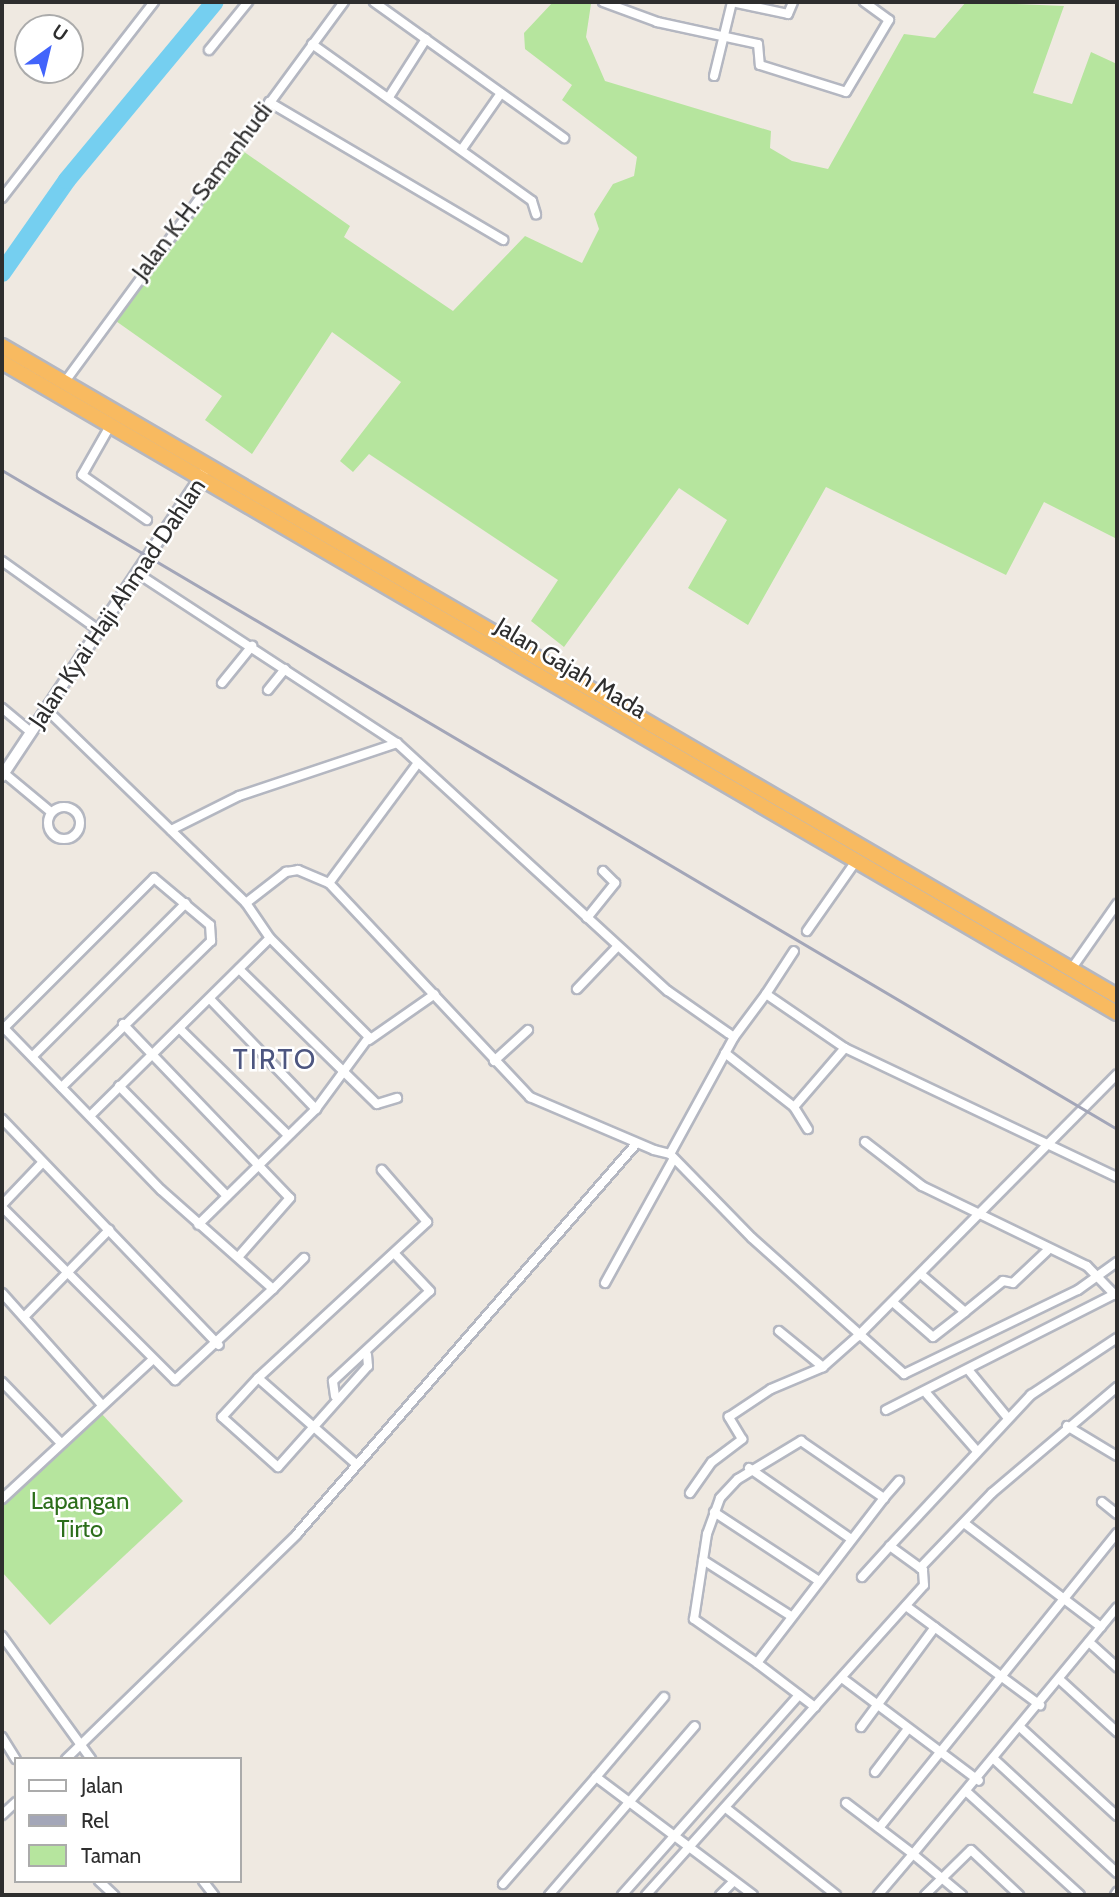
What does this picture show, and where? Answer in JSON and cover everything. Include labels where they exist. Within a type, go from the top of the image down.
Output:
[{"type":"highway","name":"Jalan Gajah Mada","points":[[2,346],[204,472],[1067,975],[1117,1013]]},
{"type":"highway","name":"Jalan Gajah Mada","points":[[2,362],[110,426],[204,472]]},
{"type":"highway","name":"Jalan Gajah Mada","points":[[293,522],[856,861],[1067,975],[1117,996]]},
{"type":"street","points":[[2,198],[154,2]]},
{"type":"street","points":[[209,50],[248,2]]},
{"type":"street","name":"Jalan K.H. Samanhudi","points":[[64,383],[344,2]]},
{"type":"street","points":[[374,2],[564,138]]},
{"type":"street","points":[[603,2],[720,37],[758,44],[761,66],[847,92],[889,20],[864,2]]},
{"type":"street","points":[[714,76],[720,37],[732,2],[788,13],[793,2]]},
{"type":"street","points":[[389,97],[426,39]]},
{"type":"street","points":[[312,44],[536,204],[536,214]]},
{"type":"street","points":[[461,149],[501,93]]},
{"type":"street","points":[[269,102],[503,240]]},
{"type":"street","points":[[110,426],[82,475],[147,520]]},
{"type":"street","name":"Jalan Kyai Haji Ahmad Dahlan","points":[[3,774],[48,711],[204,472]]},
{"type":"street","points":[[2,561],[100,631]]},
{"type":"street","points":[[137,573],[397,743],[416,764],[667,991],[734,1037]]},
{"type":"street","points":[[222,682],[251,646]]},
{"type":"street","points":[[268,691],[285,668]]},
{"type":"street","points":[[2,708],[31,732]]},
{"type":"street","points":[[48,711],[246,903],[270,937],[369,1040]]},
{"type":"street","points":[[171,830],[239,796],[397,743]]},
{"type":"street","points":[[329,883],[416,764]]},
{"type":"street","points":[[3,774],[51,812],[73,809],[80,821],[75,836],[55,837],[47,824],[51,812]]},
{"type":"street","points":[[807,931],[856,861]]},
{"type":"street","points":[[246,903],[286,872],[298,870],[329,883],[494,1060],[550,1110],[672,1157],[858,1336],[908,1374],[1102,1277],[1117,1262]]},
{"type":"street","points":[[587,918],[615,883],[603,871]]},
{"type":"street","points":[[62,1087],[211,940],[210,925],[154,878],[3,1029],[33,1056],[62,1087],[90,1116],[198,1225],[239,1256],[273,1289]]},
{"type":"street","points":[[33,1056],[186,903]]},
{"type":"street","points":[[1067,975],[1117,904]]},
{"type":"street","points":[[90,1116],[270,937]]},
{"type":"street","points":[[577,989],[618,946]]},
{"type":"street","points":[[605,1283],[734,1037],[794,951]]},
{"type":"street","points":[[239,969],[380,1107],[397,1098]]},
{"type":"street","points":[[198,1225],[316,1109],[342,1070],[369,1040],[435,994]]},
{"type":"street","points":[[766,994],[845,1048],[1117,1177]]},
{"type":"street","points":[[210,999],[316,1109]]},
{"type":"street","points":[[123,1024],[289,1203],[239,1256]]},
{"type":"street","points":[[180,1029],[288,1135]]},
{"type":"street","points":[[494,1060],[528,1030]]},
{"type":"street","points":[[794,1107],[845,1048]]},
{"type":"street","points":[[725,1054],[794,1107],[808,1129]]},
{"type":"street","points":[[690,1493],[712,1462],[741,1439],[729,1416],[771,1389],[823,1367],[895,1304],[1117,1074]]},
{"type":"street","points":[[119,1086],[227,1196]]},
{"type":"street","points":[[2,1119],[219,1345]]},
{"type":"street","points":[[865,1142],[907,1178],[980,1218],[1102,1277],[1115,1293],[927,1394],[886,1410]]},
{"type":"street","points":[[68,1757],[297,1534],[636,1144]]},
{"type":"street","points":[[43,1163],[2,1206],[151,1361],[175,1380],[219,1345],[304,1258]]},
{"type":"street","points":[[367,1355],[368,1366],[335,1396],[282,1464],[273,1466],[222,1417],[258,1378],[395,1254],[428,1219],[382,1170]]},
{"type":"street","points":[[24,1317],[109,1230]]},
{"type":"street","points":[[895,1304],[933,1337],[1003,1281],[1010,1285],[1046,1251]]},
{"type":"street","points":[[335,1396],[329,1390],[333,1381],[357,1356],[367,1355],[430,1290],[395,1254]]},
{"type":"street","points":[[923,1276],[965,1312]]},
{"type":"street","points":[[2,1293],[102,1405]]},
{"type":"street","points":[[779,1331],[823,1367]]},
{"type":"street","points":[[862,1577],[1007,1417],[1117,1338]]},
{"type":"street","points":[[2,1499],[151,1361]]},
{"type":"street","points":[[970,1372],[1007,1417]]},
{"type":"street","points":[[258,1378],[356,1464]]},
{"type":"street","points":[[2,1382],[61,1443]]},
{"type":"street","points":[[920,1568],[1067,1426],[1117,1387]]},
{"type":"street","points":[[927,1394],[976,1450]]},
{"type":"street","points":[[1067,1426],[1117,1456]]},
{"type":"street","points":[[815,1707],[695,1620],[703,1559],[714,1512],[749,1468],[801,1441],[884,1498]]},
{"type":"street","points":[[749,1468],[851,1539]]},
{"type":"street","points":[[757,1663],[851,1539],[899,1481]]},
{"type":"street","points":[[1102,1502],[1117,1514]]},
{"type":"street","points":[[714,1512],[819,1581]]},
{"type":"street","points":[[964,1523],[1101,1627]]},
{"type":"street","points":[[879,1828],[1003,1679],[1117,1533]]},
{"type":"street","points":[[646,1895],[689,1850],[926,1581],[920,1568],[890,1546]]},
{"type":"street","points":[[703,1559],[791,1616]]},
{"type":"street","points":[[906,1606],[1040,1705]]},
{"type":"street","points":[[878,1895],[979,1781],[1116,1610]]},
{"type":"street","points":[[861,1727],[935,1627]]},
{"type":"street","points":[[2,1636],[90,1757]]},
{"type":"street","points":[[1089,1642],[1117,1667]]},
{"type":"street","points":[[842,1678],[907,1730],[979,1781]]},
{"type":"street","points":[[1059,1679],[1117,1732]]},
{"type":"street","points":[[622,1895],[799,1695]]},
{"type":"street","points":[[503,1884],[664,1697]]},
{"type":"street","points":[[549,1895],[630,1805],[695,1726]]},
{"type":"street","points":[[1021,1728],[1117,1816]]},
{"type":"street","points":[[874,1772],[907,1730]]},
{"type":"street","points":[[2,1737],[15,1757]]},
{"type":"street","points":[[995,1760],[1117,1873]]},
{"type":"street","points":[[596,1777],[673,1839],[753,1895]]},
{"type":"street","points":[[968,1793],[1080,1895]]},
{"type":"street","points":[[846,1803],[942,1876],[962,1895]]},
{"type":"street","points":[[726,1808],[836,1895]]},
{"type":"street","points":[[925,1895],[971,1850],[1019,1895]]},
{"type":"street","points":[[720,1895],[733,1882]]},
{"type":"street","points":[[101,1883],[114,1895]]},
{"type":"green space","points":[[553,2],[591,4],[586,37],[605,81],[771,131],[770,148],[792,161],[828,169],[904,34],[935,38],[966,2],[1064,6],[1033,93],[1072,104],[1091,52],[1117,64],[1117,539],[1044,502],[1006,575],[826,487],[748,625],[688,588],[727,520],[679,488],[564,647],[531,621],[558,580],[369,454],[353,472],[340,461],[401,382],[332,332],[252,454],[205,420],[222,396],[113,319],[240,149],[350,226],[344,237],[453,311],[525,236],[582,263],[599,229],[594,214],[613,184],[634,176],[637,157],[562,100],[572,85],[525,49],[524,33]]},
{"type":"green space","name":"Lapangan Tirto","points":[[100,1412],[183,1501],[50,1625],[2,1572],[2,1506]]},
{"type":"waterway","points":[[2,273],[67,180],[215,2]]},
{"type":"railway","points":[[2,470],[1117,1129]]},
{"type":"district","name":"TIRTO","points":[[275,1059]]}]
